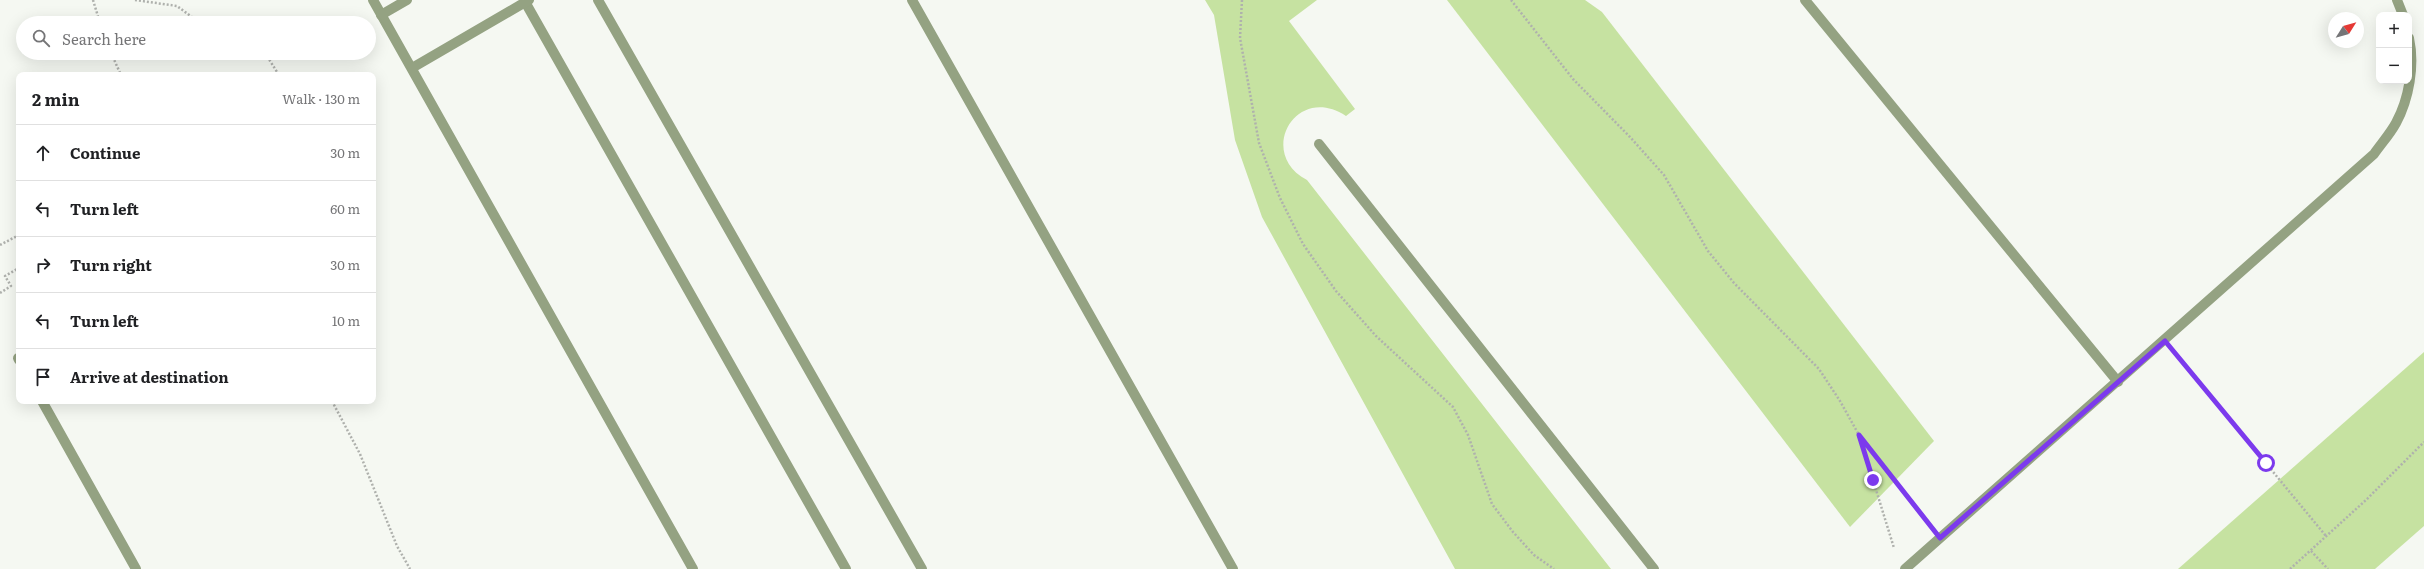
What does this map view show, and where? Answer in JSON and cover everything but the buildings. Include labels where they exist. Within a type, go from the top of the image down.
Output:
[{"type":"street","points":[[373,0],[693,569]]},
{"type":"street","points":[[382,15],[407,0]]},
{"type":"street","points":[[598,0],[922,569]]},
{"type":"street","points":[[912,0],[1232,569]]},
{"type":"street","points":[[1805,0],[2118,382]]},
{"type":"street","points":[[2397,0],[2402,12]]},
{"type":"street","points":[[412,68],[526,1],[846,569]]},
{"type":"street","points":[[1905,569],[2165,341],[2374,154],[2396,123],[2404,104],[2411,58],[2410,48]]},
{"type":"street","points":[[1319,144],[1654,569]]},
{"type":"street","points":[[44,404],[136,569]]},
{"type":"path","points":[[93,0],[98,16]]},
{"type":"path","points":[[134,0],[177,6],[191,16]]},
{"type":"path","points":[[1242,0],[1240,38],[1259,143],[1280,198],[1303,244],[1336,291],[1376,336],[1453,407],[1468,435],[1492,504],[1512,532],[1534,555],[1554,569]]},
{"type":"path","points":[[1511,0],[1573,78],[1630,137],[1664,175],[1708,251],[1734,283],[1818,369],[1840,401],[1859,435],[1940,538]]},
{"type":"path","points":[[114,60],[120,72]]},
{"type":"path","points":[[269,60],[277,72]]},
{"type":"path","points":[[0,245],[16,237]]},
{"type":"path","points":[[0,293],[11,286],[5,276],[16,270]]},
{"type":"path","points":[[2165,341],[2326,536]]},
{"type":"path","points":[[334,404],[360,454],[397,546],[410,569]]},
{"type":"path","points":[[1859,435],[1896,554]]},
{"type":"path","points":[[2290,569],[2366,500],[2424,442]]},
{"type":"path","points":[[2311,551],[2328,569]]},
{"type":"green space","points":[[1205,0],[1317,0],[1289,21],[1355,109],[1346,116],[1328,108],[1312,108],[1298,115],[1289,126],[1284,139],[1285,154],[1292,168],[1307,180],[1611,569],[1455,569],[1262,217],[1235,140],[1214,15]]},
{"type":"green space","points":[[1447,0],[1585,0],[1602,12],[1934,441],[1850,527]]},
{"type":"green space","points":[[2424,352],[2424,526],[2375,569],[2178,569]]},
{"type":"route","points":[[1873,480],[1859,435],[1940,538],[2165,341],[2266,463]]}]
